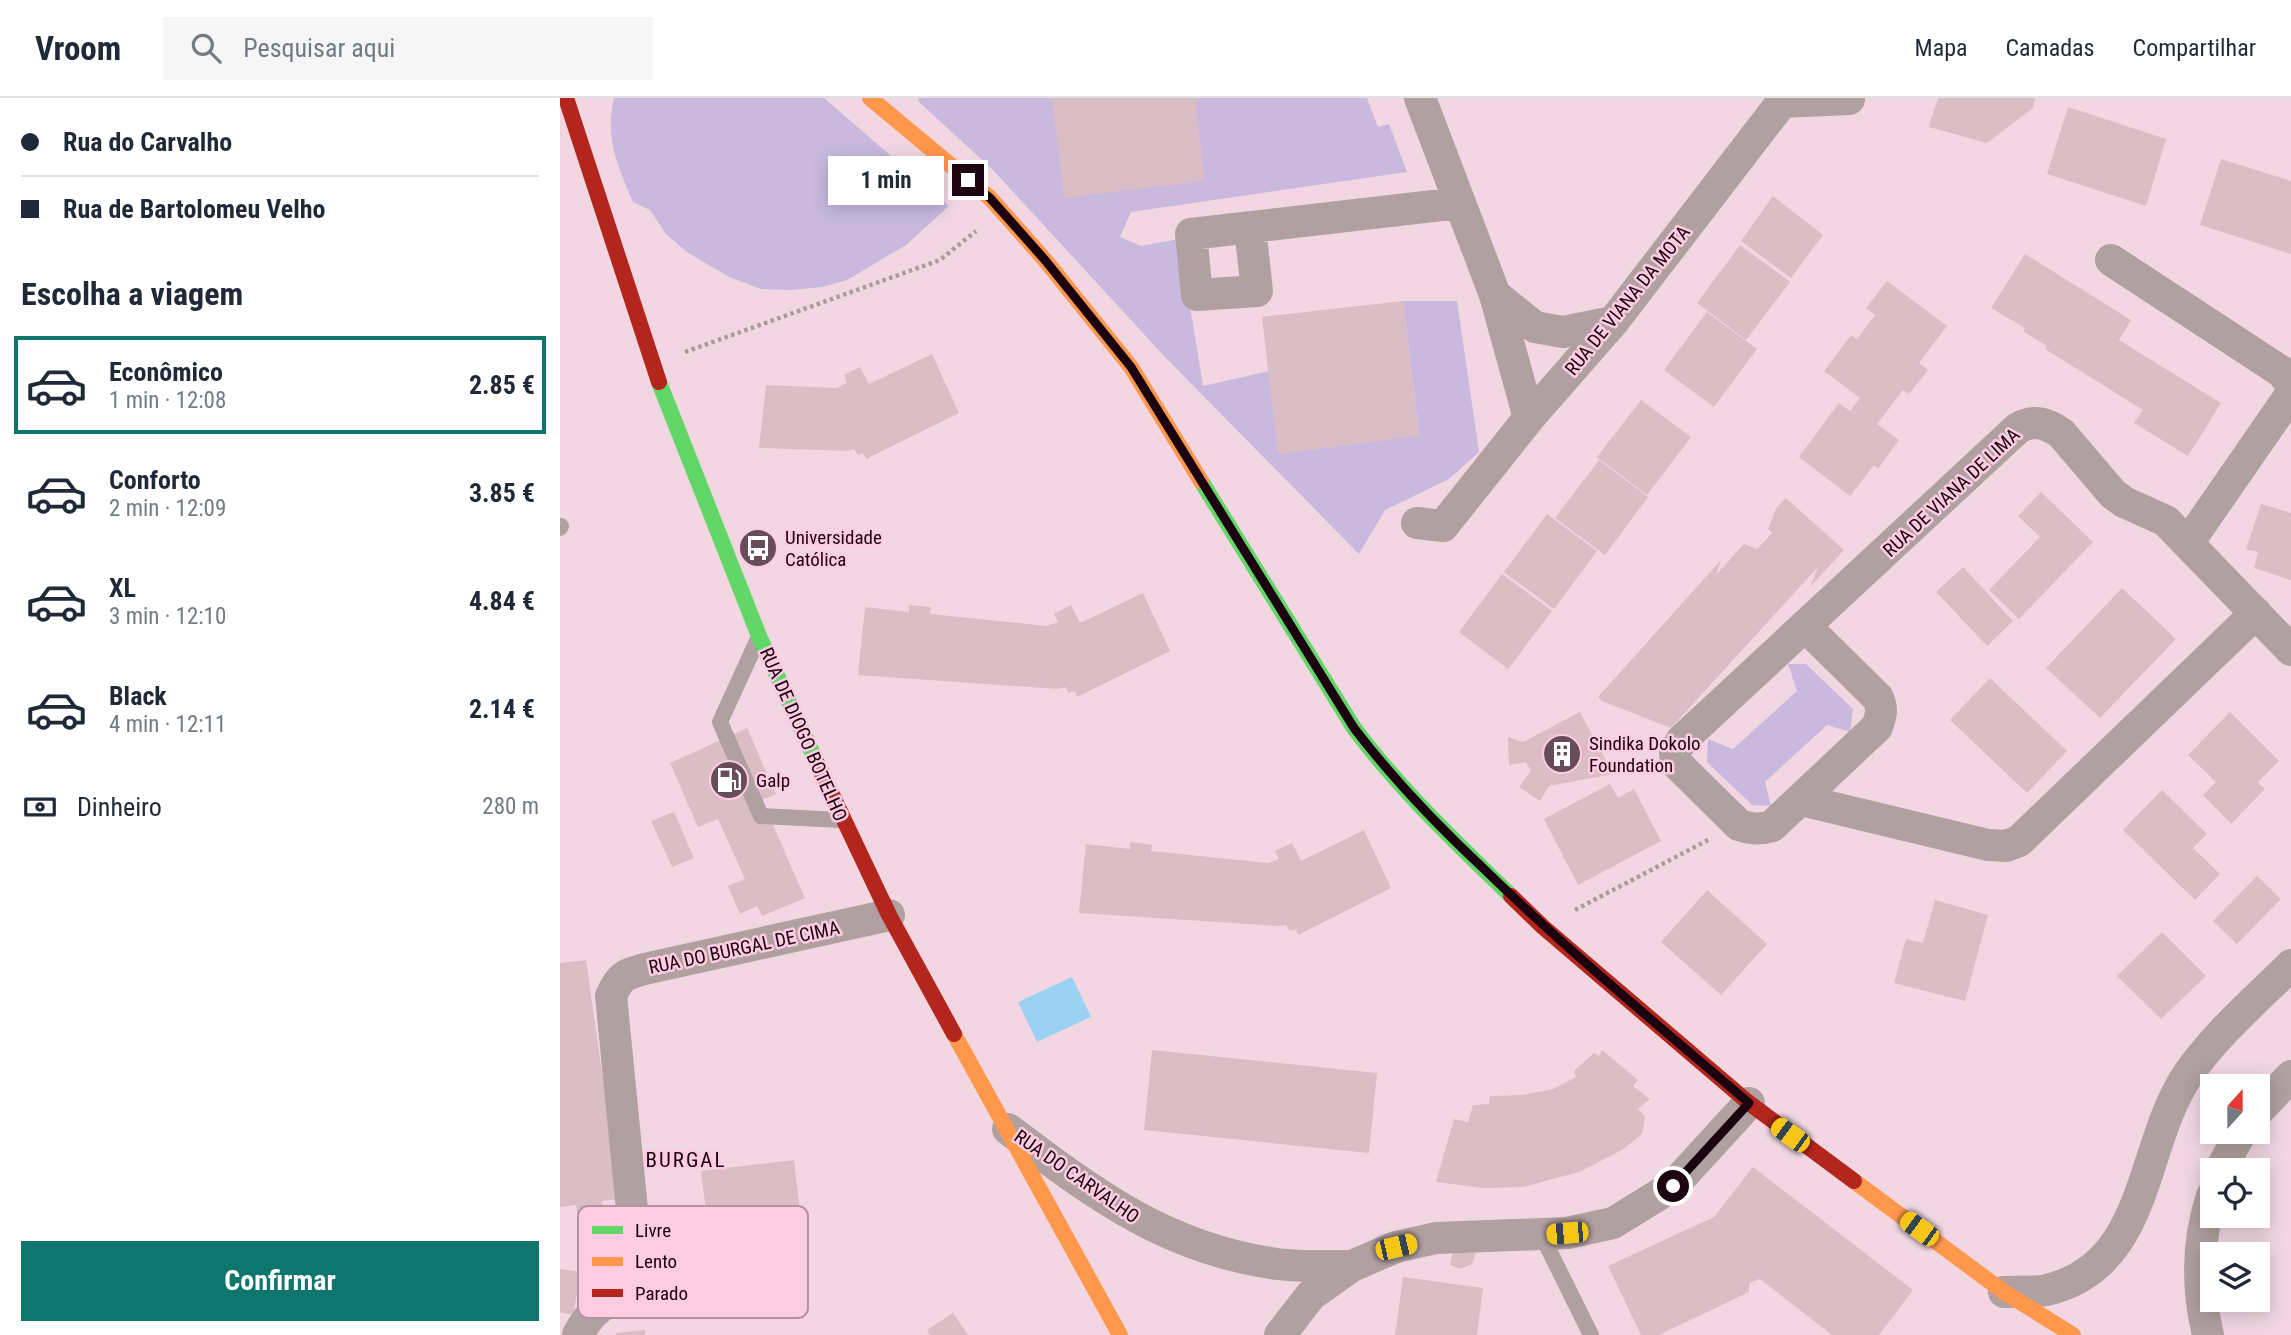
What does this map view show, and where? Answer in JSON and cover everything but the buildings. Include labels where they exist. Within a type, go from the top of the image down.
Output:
[{"type":"street","points":[[571,112],[591,98]]},
{"type":"street","points":[[1420,98],[1495,295],[1529,418]]},
{"type":"street","name":"RUA DE VIANA DA MOTA","points":[[1417,523],[1443,526],[1529,418],[1612,322],[1782,102],[1849,99]]},
{"type":"street","points":[[880,102],[990,198],[1045,260],[1131,367],[1347,716],[1374,754],[1416,803],[1543,927],[1749,1103],[2004,1292],[2073,1335]]},
{"type":"street","name":"RUA DE DIOGO BOTELHO","points":[[571,112],[651,362],[759,636],[889,915],[1116,1332]]},
{"type":"street","points":[[1250,228],[1459,204]]},
{"type":"street","points":[[2111,260],[2282,372],[2291,385]]},
{"type":"street","points":[[1495,295],[1535,327],[1563,332],[1612,322]]},
{"type":"street","points":[[2188,543],[2291,394]]},
{"type":"street","name":"RUA DE VIANA DE LIMA","points":[[1739,825],[1676,763],[1675,751],[1681,741],[2018,428],[2028,422],[2051,426],[2061,433],[2113,494],[2124,502],[2166,521],[2291,650]]},
{"type":"street","points":[[1801,800],[1988,845],[2006,845],[2018,841],[2256,613]]},
{"type":"street","points":[[1739,825],[1763,829],[1772,826],[1877,727],[1882,707],[1878,698],[1805,626]]},
{"type":"street","name":"RUA DO BURGAL DE CIMA","points":[[632,1206],[611,996],[616,984],[624,975],[889,915]]},
{"type":"street","points":[[2004,1292],[2046,1290],[2085,1274],[2106,1257],[2133,1215],[2165,1116],[2189,1073],[2222,1033],[2291,965]]},
{"type":"street","points":[[2270,1098],[2291,1076]]},
{"type":"street","name":"RUA DO CARVALHO","points":[[1280,1335],[1311,1295],[1352,1266],[1396,1247],[1436,1238],[1482,1235],[1542,1236],[1613,1223],[1673,1186],[1749,1103]]},
{"type":"street","name":"RUA DO CARVALHO","points":[[1005,1127],[1118,1209],[1171,1235],[1239,1257],[1278,1264],[1352,1266]]},
{"type":"street","points":[[2204,1228],[2199,1270],[2208,1335]]},
{"type":"street","name":"RUA DO BURGAL DE CIMA","points":[[578,1335],[590,1318]]},
{"type":"lane","points":[[759,636],[720,722],[761,816],[843,820]]},
{"type":"lane","points":[[1542,1236],[1591,1335]]},
{"type":"path","points":[[651,362],[708,345],[940,260],[1002,211]]},
{"type":"path","points":[[1543,927],[1739,825]]},
{"type":"shaded area","points":[[614,98],[824,98],[949,206],[906,245],[847,280],[823,287],[761,289],[729,277],[687,252],[666,234],[650,210],[633,202],[614,152],[611,127]]},
{"type":"shaded area","points":[[918,98],[1367,98],[1378,127],[1389,124],[1407,172],[1131,212],[1120,237],[1141,246],[1179,239],[1203,386],[1269,371],[1278,454],[1419,435],[1403,301],[1457,301],[1479,452],[1449,479],[1385,510],[1359,554],[1164,356],[993,170],[919,102]]},
{"type":"shaded area","points":[[1788,664],[1806,664],[1853,709],[1850,732],[1827,725],[1765,782],[1771,806],[1752,805],[1707,762],[1708,739],[1733,749],[1797,691]]},
{"type":"water","points":[[1072,977],[1091,1017],[1037,1042],[1018,1002]]},
{"type":"traffic: fast","points":[[659,382],[759,636],[818,765]]},
{"type":"traffic: fast","points":[[1201,481],[1354,728],[1409,794],[1511,896]]},
{"type":"traffic: slow","points":[[870,98],[990,198],[1045,260],[1131,367],[1201,481]]},
{"type":"traffic: slow","points":[[954,1034],[1120,1335]]},
{"type":"traffic: slow","points":[[1854,1181],[2004,1292],[2073,1335]]},
{"type":"traffic: jam","points":[[566,98],[659,382]]},
{"type":"traffic: jam","points":[[818,765],[889,915],[954,1034]]},
{"type":"traffic: jam","points":[[1511,896],[1543,927],[1749,1103],[1854,1181]]},
{"type":"place","name":"Universidade Católica","points":[[758,548]]},
{"type":"place","name":"Sindika Dokolo Foundation","points":[[1562,754]]},
{"type":"place","name":"Galp","points":[[729,780]]},
{"type":"district","name":"BURGAL","points":[[686,1160]]},
{"type":"route","points":[[968,180],[990,198],[1045,260],[1131,367],[1354,728],[1386,769],[1416,803],[1543,927],[1749,1103],[1673,1186]]}]
